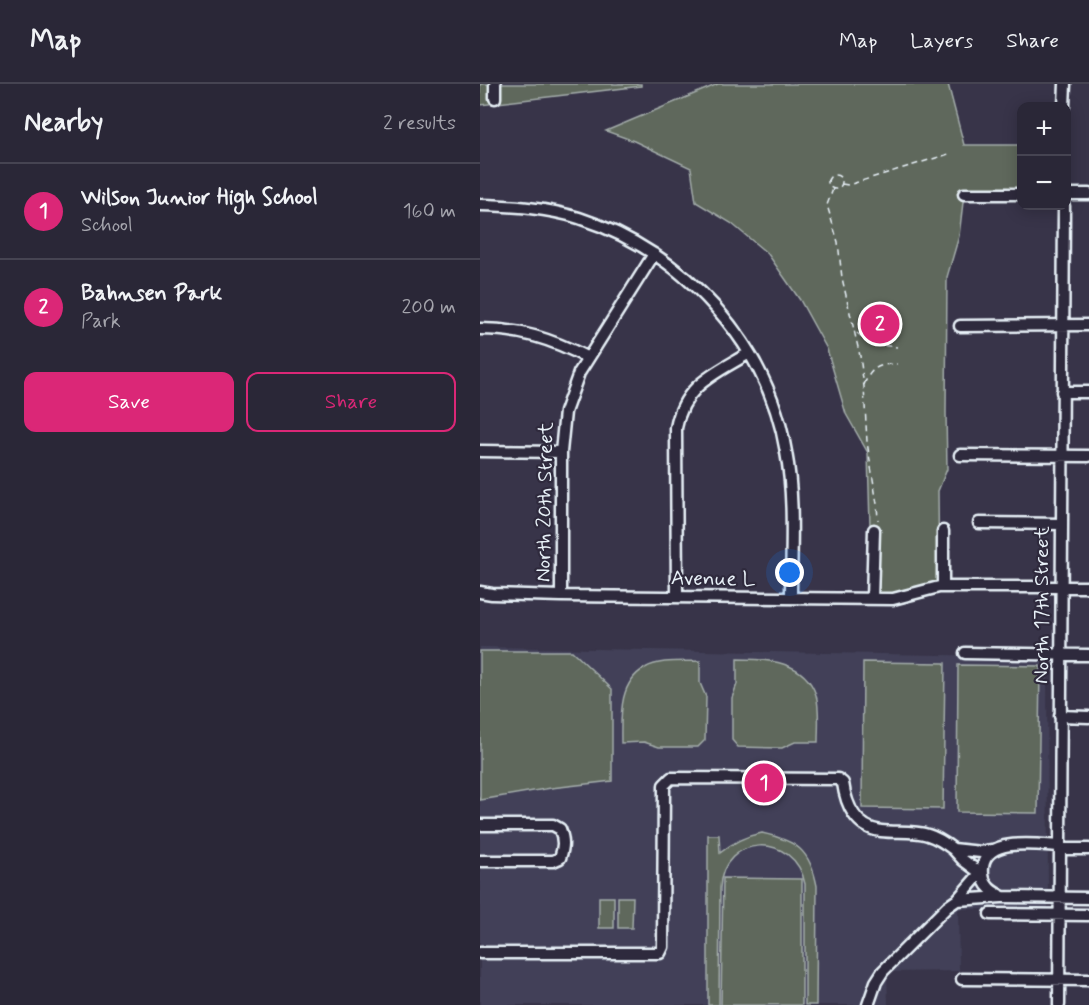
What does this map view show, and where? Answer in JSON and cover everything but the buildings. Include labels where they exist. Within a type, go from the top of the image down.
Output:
[{"type":"street","points":[[495,84],[495,98]]},
{"type":"street","points":[[1064,102],[1065,84]]},
{"type":"street","points":[[964,194],[1017,194]]},
{"type":"street","points":[[1071,194],[1089,195]]},
{"type":"street","points":[[480,205],[531,208],[578,218],[621,235],[654,254],[694,284],[731,326],[749,353],[768,390],[786,451],[791,499],[791,598]]},
{"type":"street","name":"North 17th Street","points":[[1059,1005],[1064,210]]},
{"type":"street","name":"North 20th Street","points":[[561,596],[562,428],[570,395],[588,358],[654,254]]},
{"type":"street","points":[[960,326],[1089,325]]},
{"type":"street","points":[[480,329],[529,333],[568,347],[588,358]]},
{"type":"street","points":[[677,597],[676,428],[679,415],[682,405],[694,388],[749,353]]},
{"type":"street","points":[[1062,392],[1089,392]]},
{"type":"street","points":[[480,451],[561,452]]},
{"type":"street","points":[[960,455],[1089,456]]},
{"type":"street","points":[[979,523],[1061,524]]},
{"type":"street","points":[[872,599],[876,526]]},
{"type":"street","points":[[943,531],[943,586]]},
{"type":"street","name":"Avenue L","points":[[480,592],[561,596],[893,599],[943,586],[1089,588]]},
{"type":"street","points":[[964,653],[1089,655]]},
{"type":"street","points":[[1060,716],[1089,717]]},
{"type":"street","points":[[480,953],[660,953],[663,947],[664,785],[671,778],[838,779],[843,783],[845,797],[854,815],[866,826],[879,831],[926,834],[940,839],[983,874]]},
{"type":"street","points":[[480,825],[553,825],[560,829],[563,850],[560,858],[553,861],[480,861]]},
{"type":"street","points":[[953,849],[973,852],[992,850],[1002,846],[1089,849]]},
{"type":"street","points":[[992,850],[986,856],[983,874],[985,884],[992,892],[1004,897]]},
{"type":"street","points":[[868,1005],[876,982],[883,971],[947,907],[957,900],[976,878],[983,874]]},
{"type":"street","points":[[957,900],[1004,897],[1089,898]]},
{"type":"street","points":[[990,914],[1089,915]]},
{"type":"street","points":[[962,980],[1089,980]]},
{"type":"path","points":[[842,184],[848,185],[952,153]]},
{"type":"path","points":[[831,176],[841,177],[840,188],[833,189],[828,184],[831,176]]},
{"type":"path","points":[[833,189],[827,205],[838,242],[842,278],[855,331],[864,386],[867,441],[877,504],[876,526]]},
{"type":"path","points":[[855,331],[872,344],[897,347]]},
{"type":"path","points":[[864,386],[875,367],[897,364]]},
{"type":"shaded area","points":[[480,647],[1047,657],[1048,910],[958,909],[959,971],[887,972],[888,1005],[480,1005]]},
{"type":"green space","points":[[480,84],[641,84],[641,86],[480,105]]},
{"type":"green space","points":[[718,84],[948,84],[964,145],[1017,145],[1017,194],[964,194],[959,236],[947,277],[947,469],[938,491],[939,587],[872,599],[868,453],[846,414],[827,349],[800,300],[768,254],[731,223],[696,202],[691,168],[634,141],[606,131]]},
{"type":"green space","points":[[480,651],[572,651],[612,689],[612,781],[480,800]]},
{"type":"green space","points":[[737,659],[773,661],[784,664],[803,675],[811,684],[816,695],[818,742],[795,742],[782,748],[738,747],[732,740],[732,698],[737,684]]},
{"type":"green space","points":[[700,661],[700,683],[706,697],[705,740],[698,747],[659,747],[644,742],[621,743],[623,701],[630,682],[636,674],[658,663]]},
{"type":"green space","points":[[863,662],[945,663],[943,809],[862,808]]},
{"type":"green space","points":[[958,665],[1040,666],[1038,813],[957,812]]},
{"type":"green space","points":[[762,833],[784,840],[800,849],[806,856],[814,874],[817,886],[816,1005],[805,1005],[805,884],[799,867],[788,855],[774,848],[760,846],[745,849],[733,857],[724,870],[720,888],[719,1005],[708,1005],[708,835],[719,835],[720,853],[740,840]]},
{"type":"green space","points":[[723,878],[802,879],[802,1005],[721,1005]]},
{"type":"green space","points":[[599,897],[614,897],[614,928],[599,928]]},
{"type":"green space","points":[[618,897],[633,897],[632,928],[618,928]]},
{"type":"place","name":"Bahnsen Park","points":[[880,324]]},
{"type":"place","name":"Wilson Junior High School","points":[[764,783]]}]
